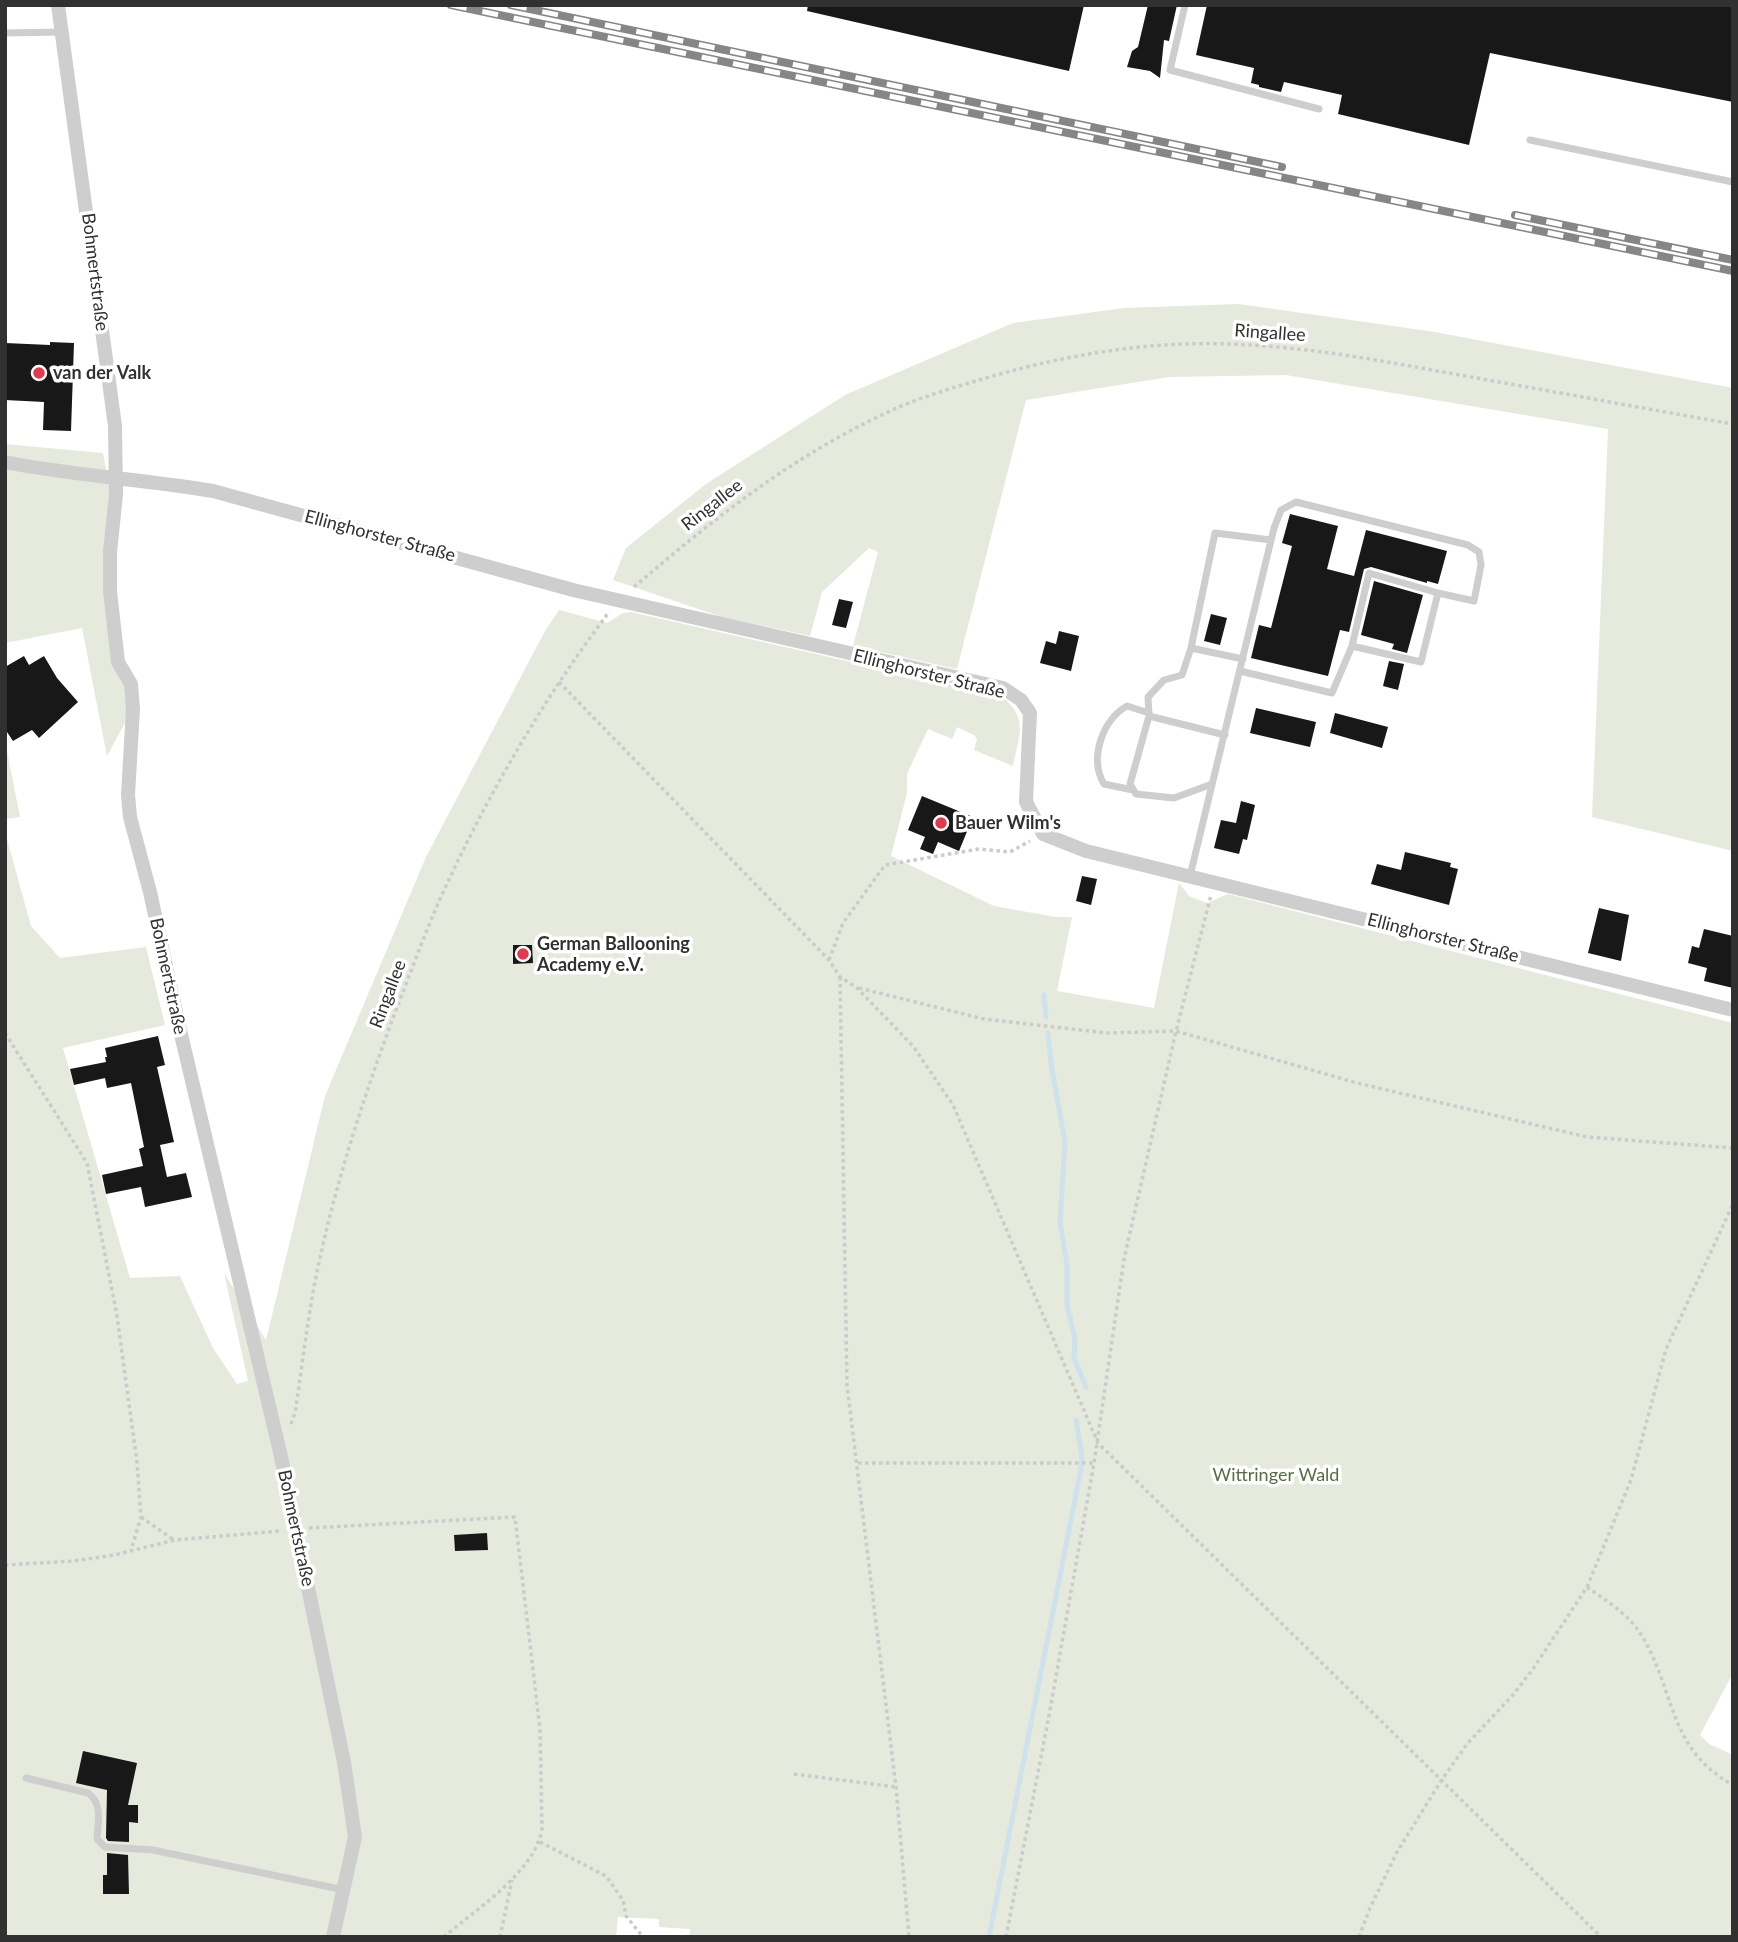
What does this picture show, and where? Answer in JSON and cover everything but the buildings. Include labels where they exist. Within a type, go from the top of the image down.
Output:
[{"type":"street","name":"Bohmertstraße","points":[[58,5],[115,426],[116,478],[110,591],[118,662],[131,684],[133,709],[128,794],[130,817],[254,1337],[297,1529],[344,1762],[355,1837],[333,1937]]},
{"type":"street","name":"Ellinghorster Straße","points":[[5,462],[46,470],[212,491],[618,600],[1003,688],[1021,700],[1030,713],[1026,802],[1042,834],[1086,851],[1733,1010]]},
{"type":"lane","points":[[1185,5],[1170,70],[1319,109]]},
{"type":"lane","points":[[5,33],[62,32]]},
{"type":"lane","points":[[1530,140],[1733,182]]},
{"type":"lane","points":[[1190,876],[1271,540],[1281,510],[1296,502],[1468,545],[1479,552],[1480,565],[1474,601],[1369,573],[1352,646],[1332,693],[1240,671]]},
{"type":"lane","points":[[1212,784],[1174,798],[1136,794],[1129,784],[1149,714],[1148,697],[1164,680],[1182,675],[1191,648],[1215,533],[1271,540]]},
{"type":"lane","points":[[1352,646],[1421,662],[1438,593]]},
{"type":"lane","points":[[1191,648],[1243,659]]},
{"type":"lane","points":[[1133,790],[1104,784],[1098,774],[1098,756],[1105,727],[1115,713],[1127,706],[1224,735]]},
{"type":"lane","points":[[26,1778],[88,1793],[96,1799],[99,1811],[97,1839],[105,1847],[153,1850],[344,1890]]},
{"type":"path","name":"Ringallee","points":[[290,1426],[295,1413],[316,1277],[347,1153],[368,1087],[452,873],[519,744],[559,682],[618,600],[709,522],[770,478],[833,440],[892,410],[951,388],[1067,357],[1117,349],[1226,344],[1326,352],[1733,424]]},
{"type":"path","points":[[559,682],[830,960],[840,977],[857,988],[913,1046],[953,1105],[1098,1443],[1601,1937]]},
{"type":"path","points":[[830,960],[844,923],[885,865],[979,849],[1010,852],[1042,834]]},
{"type":"path","points":[[1006,1937],[1098,1443],[1124,1259],[1175,1031],[1215,882]]},
{"type":"path","points":[[840,977],[847,1385],[896,1787],[909,1937]]},
{"type":"path","points":[[857,988],[984,1019],[1107,1033],[1175,1031],[1357,1083],[1587,1137],[1733,1148]]},
{"type":"path","points":[[5,1033],[87,1163],[117,1316],[138,1462],[141,1517],[131,1550]]},
{"type":"path","points":[[1359,1937],[1397,1852],[1441,1781],[1467,1744],[1526,1678],[1587,1587],[1631,1480],[1666,1349],[1733,1204]]},
{"type":"path","points":[[857,1463],[1094,1463]]},
{"type":"path","points":[[141,1517],[175,1540]]},
{"type":"path","points":[[5,1565],[74,1561],[175,1540],[297,1529],[515,1517],[540,1729],[543,1806],[540,1842],[530,1859],[513,1878],[444,1937]]},
{"type":"path","points":[[1587,1587],[1616,1608],[1639,1630],[1656,1662],[1677,1725],[1689,1747],[1719,1777],[1733,1785]]},
{"type":"path","points":[[794,1774],[896,1787]]},
{"type":"path","points":[[540,1842],[606,1876],[623,1900],[626,1916],[643,1937]]},
{"type":"path","points":[[500,1937],[513,1878]]},
{"type":"green space","points":[[1239,304],[1435,332],[1733,388],[1733,851],[1592,817],[1608,429],[1286,375],[1169,377],[1026,400],[957,669],[853,646],[878,552],[869,548],[822,592],[810,636],[722,617],[613,580],[626,548],[706,484],[845,395],[1013,323],[1124,308]]},
{"type":"green space","points":[[5,444],[103,453],[111,495],[104,547],[132,710],[107,756],[82,628],[5,643]]},
{"type":"green space","name":"Wittringer Wald","points":[[559,610],[607,623],[623,613],[631,612],[1001,696],[1016,712],[1019,720],[1013,766],[974,750],[977,739],[957,727],[952,739],[928,729],[907,774],[907,793],[891,856],[994,906],[1056,917],[1072,917],[1057,991],[1154,1008],[1179,883],[1189,896],[1207,903],[1228,894],[1733,1023],[1733,1673],[1700,1735],[1709,1744],[1733,1755],[1733,1937],[689,1937],[690,1929],[659,1927],[659,1919],[618,1917],[616,1937],[5,1937],[5,832],[31,926],[60,958],[146,947],[165,1025],[63,1048],[130,1278],[180,1276],[213,1348],[237,1384],[248,1381],[224,1273],[266,1340],[325,1096],[426,857],[545,631]]},
{"type":"green space","points":[[5,741],[20,817],[5,819]]},
{"type":"waterway","points":[[1044,995],[1046,1017]]},
{"type":"waterway","points":[[1048,1033],[1065,1143],[1060,1222],[1067,1264],[1067,1305],[1075,1339],[1074,1358],[1086,1387]]},
{"type":"waterway","points":[[989,1937],[1081,1469],[1082,1456],[1076,1420]]},
{"type":"railway","points":[[451,5],[1733,271]]},
{"type":"railway","points":[[511,5],[1282,167]]},
{"type":"railway","points":[[1515,215],[1733,260]]},
{"type":"place","name":"van der Valk","points":[[39,373]]},
{"type":"place","name":"Bauer Wilm's","points":[[941,823]]},
{"type":"place","name":"German Ballooning Academy e.V.","points":[[523,954]]}]
